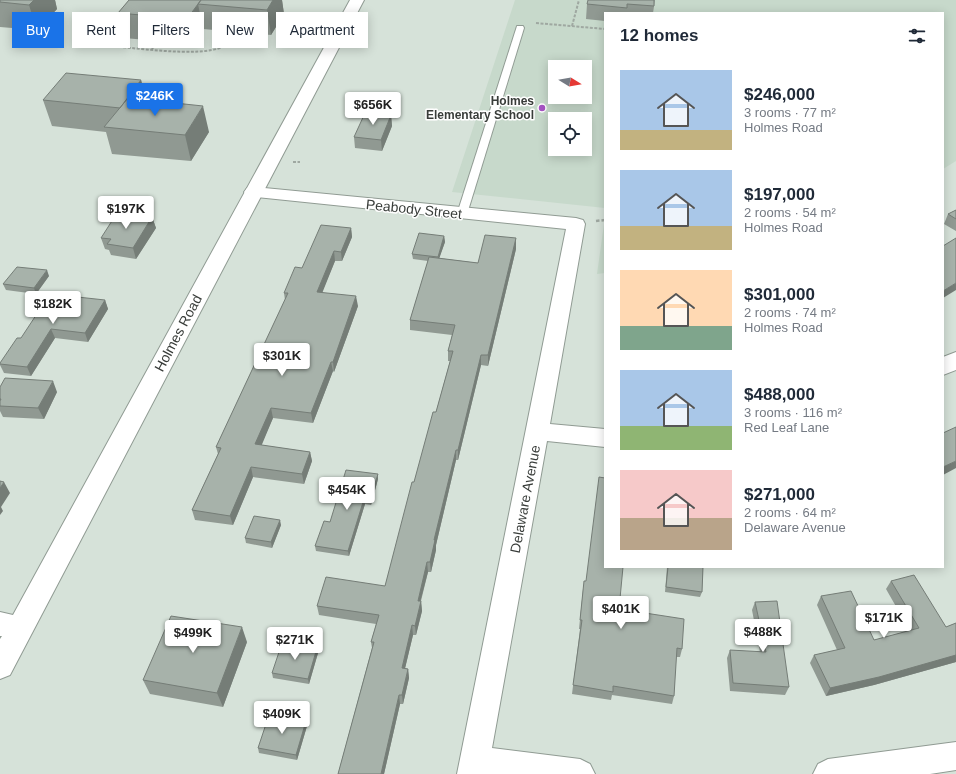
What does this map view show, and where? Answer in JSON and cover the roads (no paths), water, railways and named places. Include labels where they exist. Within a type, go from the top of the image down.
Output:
[{"type":"street","name":"Holmes Road","points":[[0,666],[10,626],[253,192],[357,0]]},
{"type":"street","name":"Peabody Street","points":[[253,192],[462,214],[576,224]]},
{"type":"street","name":"Delaware Avenue","points":[[474,767],[576,224]]},
{"type":"street","points":[[944,366],[956,360]]},
{"type":"street","points":[[538,431],[604,438]]},
{"type":"street","points":[[828,774],[956,756]]},
{"type":"street","points":[[474,767],[580,774]]},
{"type":"lane","points":[[462,214],[520,28]]},
{"type":"place","name":"Holmes Elementary School","points":[[542,108]]}]
